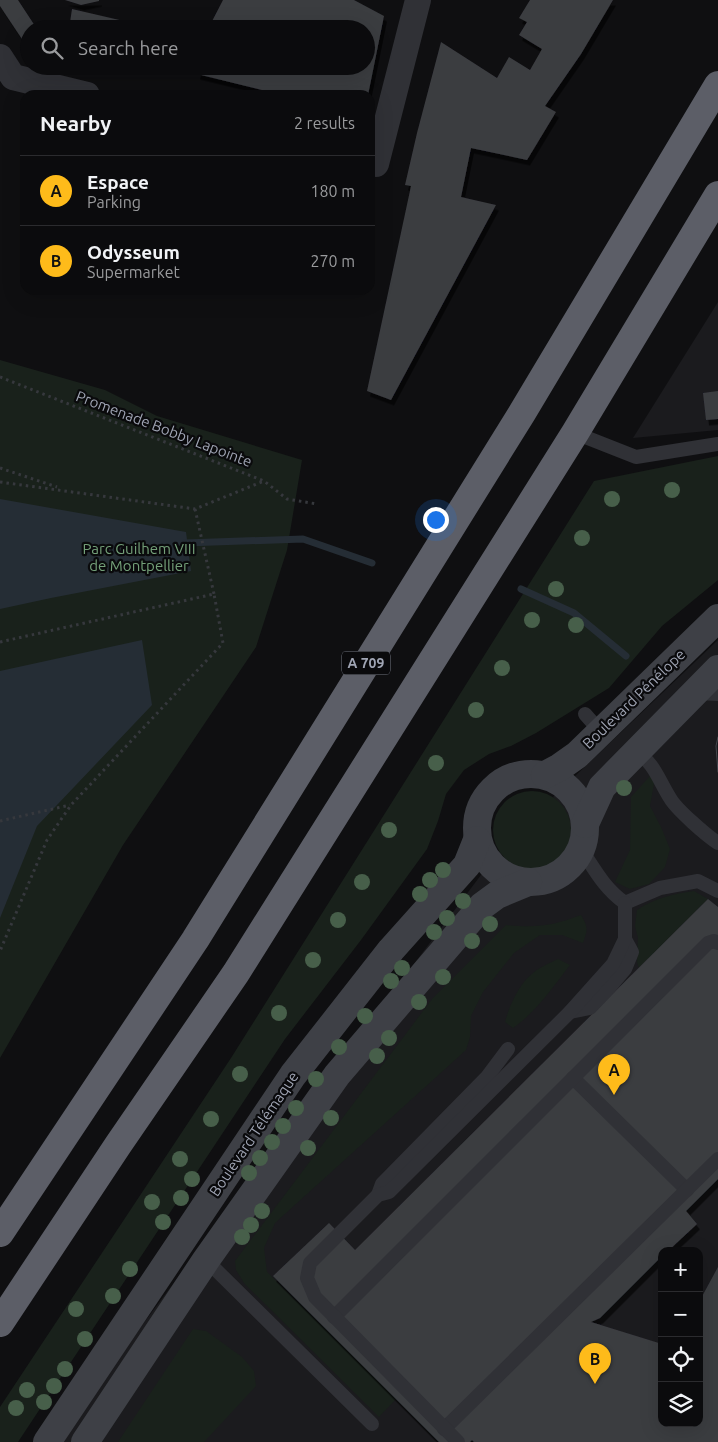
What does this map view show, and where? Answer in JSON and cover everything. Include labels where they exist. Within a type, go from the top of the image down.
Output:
[{"type":"highway","name":"A 709","points":[[0,1233],[195,940],[522,413],[718,84]]},
{"type":"highway","points":[[0,1323],[118,1145],[242,964],[575,433],[718,195]]},
{"type":"main road","name":"Boulevard Pénélope","points":[[545,775],[576,755],[592,722],[718,618]]},
{"type":"main road","points":[[85,1442],[206,1260],[337,1075],[482,906],[497,895],[528,882],[545,880],[560,874],[576,858],[602,787],[636,752],[706,694],[718,669]]},
{"type":"main road","points":[[528,882],[511,879],[496,870],[484,856],[478,840],[476,824],[480,808],[488,795],[499,784],[514,776],[529,773],[545,775],[561,782],[573,793],[582,808],[583,836]]},
{"type":"main road","name":"Boulevard Télémaque","points":[[47,1442],[293,1075],[391,950],[467,865],[478,840]]},
{"type":"street","points":[[375,156],[418,0]]},
{"type":"street","points":[[0,57],[13,78],[65,90]]},
{"type":"lane","points":[[575,433],[636,457],[718,444]]},
{"type":"lane","points":[[636,752],[651,764],[671,800],[710,838],[718,843]]},
{"type":"lane","points":[[583,836],[605,886],[612,894],[626,903]]},
{"type":"lane","points":[[626,903],[660,888],[698,881],[718,891]]},
{"type":"lane","points":[[458,1442],[315,1297],[307,1278],[310,1263],[378,1195],[382,1184],[491,1081],[570,1012],[613,964],[625,939],[626,903]]},
{"type":"lane","points":[[334,1317],[708,943],[714,940],[718,943]]},
{"type":"lane","points":[[491,1081],[508,1049]]},
{"type":"lane","points":[[573,1078],[687,1190]]},
{"type":"lane","points":[[444,1429],[718,1159]]},
{"type":"lane","points":[[206,1260],[372,1424]]},
{"type":"path","name":"Promenade Bobby Lapointe","points":[[0,377],[264,481],[287,499],[317,504]]},
{"type":"path","points":[[0,468],[65,490]]},
{"type":"path","points":[[0,482],[195,509],[264,481]]},
{"type":"path","points":[[0,951],[47,840],[71,805],[223,643],[195,509]]},
{"type":"path","points":[[0,642],[214,594]]},
{"type":"path","points":[[0,821],[71,805]]},
{"type":"shaded area","points":[[718,302],[718,430],[633,438]]},
{"type":"shaded area","points":[[0,499],[186,532],[191,571],[0,609]]},
{"type":"shaded area","points":[[142,640],[152,705],[37,826],[0,918],[0,671]]},
{"type":"shaded area","points":[[718,640],[718,1442],[54,1442],[499,851],[504,858],[559,803],[553,797]]},
{"type":"green space","name":"Parc Guilhem VIII de Montpellier","points":[[0,360],[105,390],[157,416],[302,460],[287,550],[256,647],[123,845],[0,1058]]},
{"type":"green space","points":[[718,456],[718,580],[662,626],[609,688],[536,733],[511,746],[489,754],[464,770],[446,794],[427,849],[361,940],[285,1039],[18,1442],[0,1442],[0,1407],[231,1058],[594,481]]},
{"type":"green space","points":[[651,775],[655,778],[650,806],[670,849],[665,867],[649,884],[630,889],[615,882],[630,850],[631,797]]},
{"type":"green space","points":[[532,791],[547,794],[559,803],[568,815],[571,830],[568,845],[559,857],[547,866],[532,869],[517,866],[505,857],[496,845],[493,830],[496,815],[505,803],[517,794]]},
{"type":"green space","points":[[694,891],[708,899],[639,968],[637,962],[638,938],[635,926],[637,910],[664,897]]},
{"type":"green space","points":[[581,915],[586,928],[583,943],[562,935],[540,935],[514,953],[483,992],[471,1016],[470,1037],[466,1050],[275,1223],[264,1248],[267,1272],[396,1399],[379,1417],[244,1283],[236,1270],[235,1261],[432,999],[506,925],[544,925],[561,922]]},
{"type":"green space","points":[[558,959],[570,965],[537,1007],[513,1028],[505,1022],[512,1001],[519,989],[536,971]]},
{"type":"green space","points":[[193,1329],[206,1331],[242,1357],[254,1371],[256,1386],[204,1442],[118,1442]]},
{"type":"building","points":[[0,0],[18,0],[31,20],[20,20],[20,36],[0,6]]},
{"type":"building","points":[[65,0],[99,0],[99,1],[81,5]]},
{"type":"building","points":[[223,0],[354,0],[384,16],[375,60],[375,20],[213,20]]},
{"type":"building","points":[[530,0],[613,0],[581,54],[545,106],[556,112],[527,160],[471,148],[461,197],[496,205],[391,400],[367,391],[411,186],[405,185],[441,42],[497,78],[509,57],[530,70],[542,49],[519,35],[527,22],[519,18]]},
{"type":"building","points":[[72,9],[119,20],[70,20]]},
{"type":"building","points":[[201,75],[372,75],[369,90],[262,90]]},
{"type":"building","points":[[718,391],[718,419],[706,420],[703,393]]},
{"type":"building","points":[[708,899],[718,907],[718,1179],[686,1211],[697,1224],[672,1247],[658,1247],[658,1260],[600,1318],[591,1322],[658,1343],[658,1427],[703,1427],[703,1295],[718,1267],[718,1442],[474,1442],[472,1440],[470,1442],[439,1442],[273,1276],[329,1223],[355,1250]]},
{"type":"waterway","points":[[185,543],[303,539],[372,563]]},
{"type":"waterway","points":[[521,589],[574,613],[626,656]]},
{"type":"tram line","points":[[718,737],[716,746],[718,772]]},
{"type":"place","name":"Espace","points":[[614,1095]]},
{"type":"place","name":"Odysseum","points":[[595,1384]]}]
